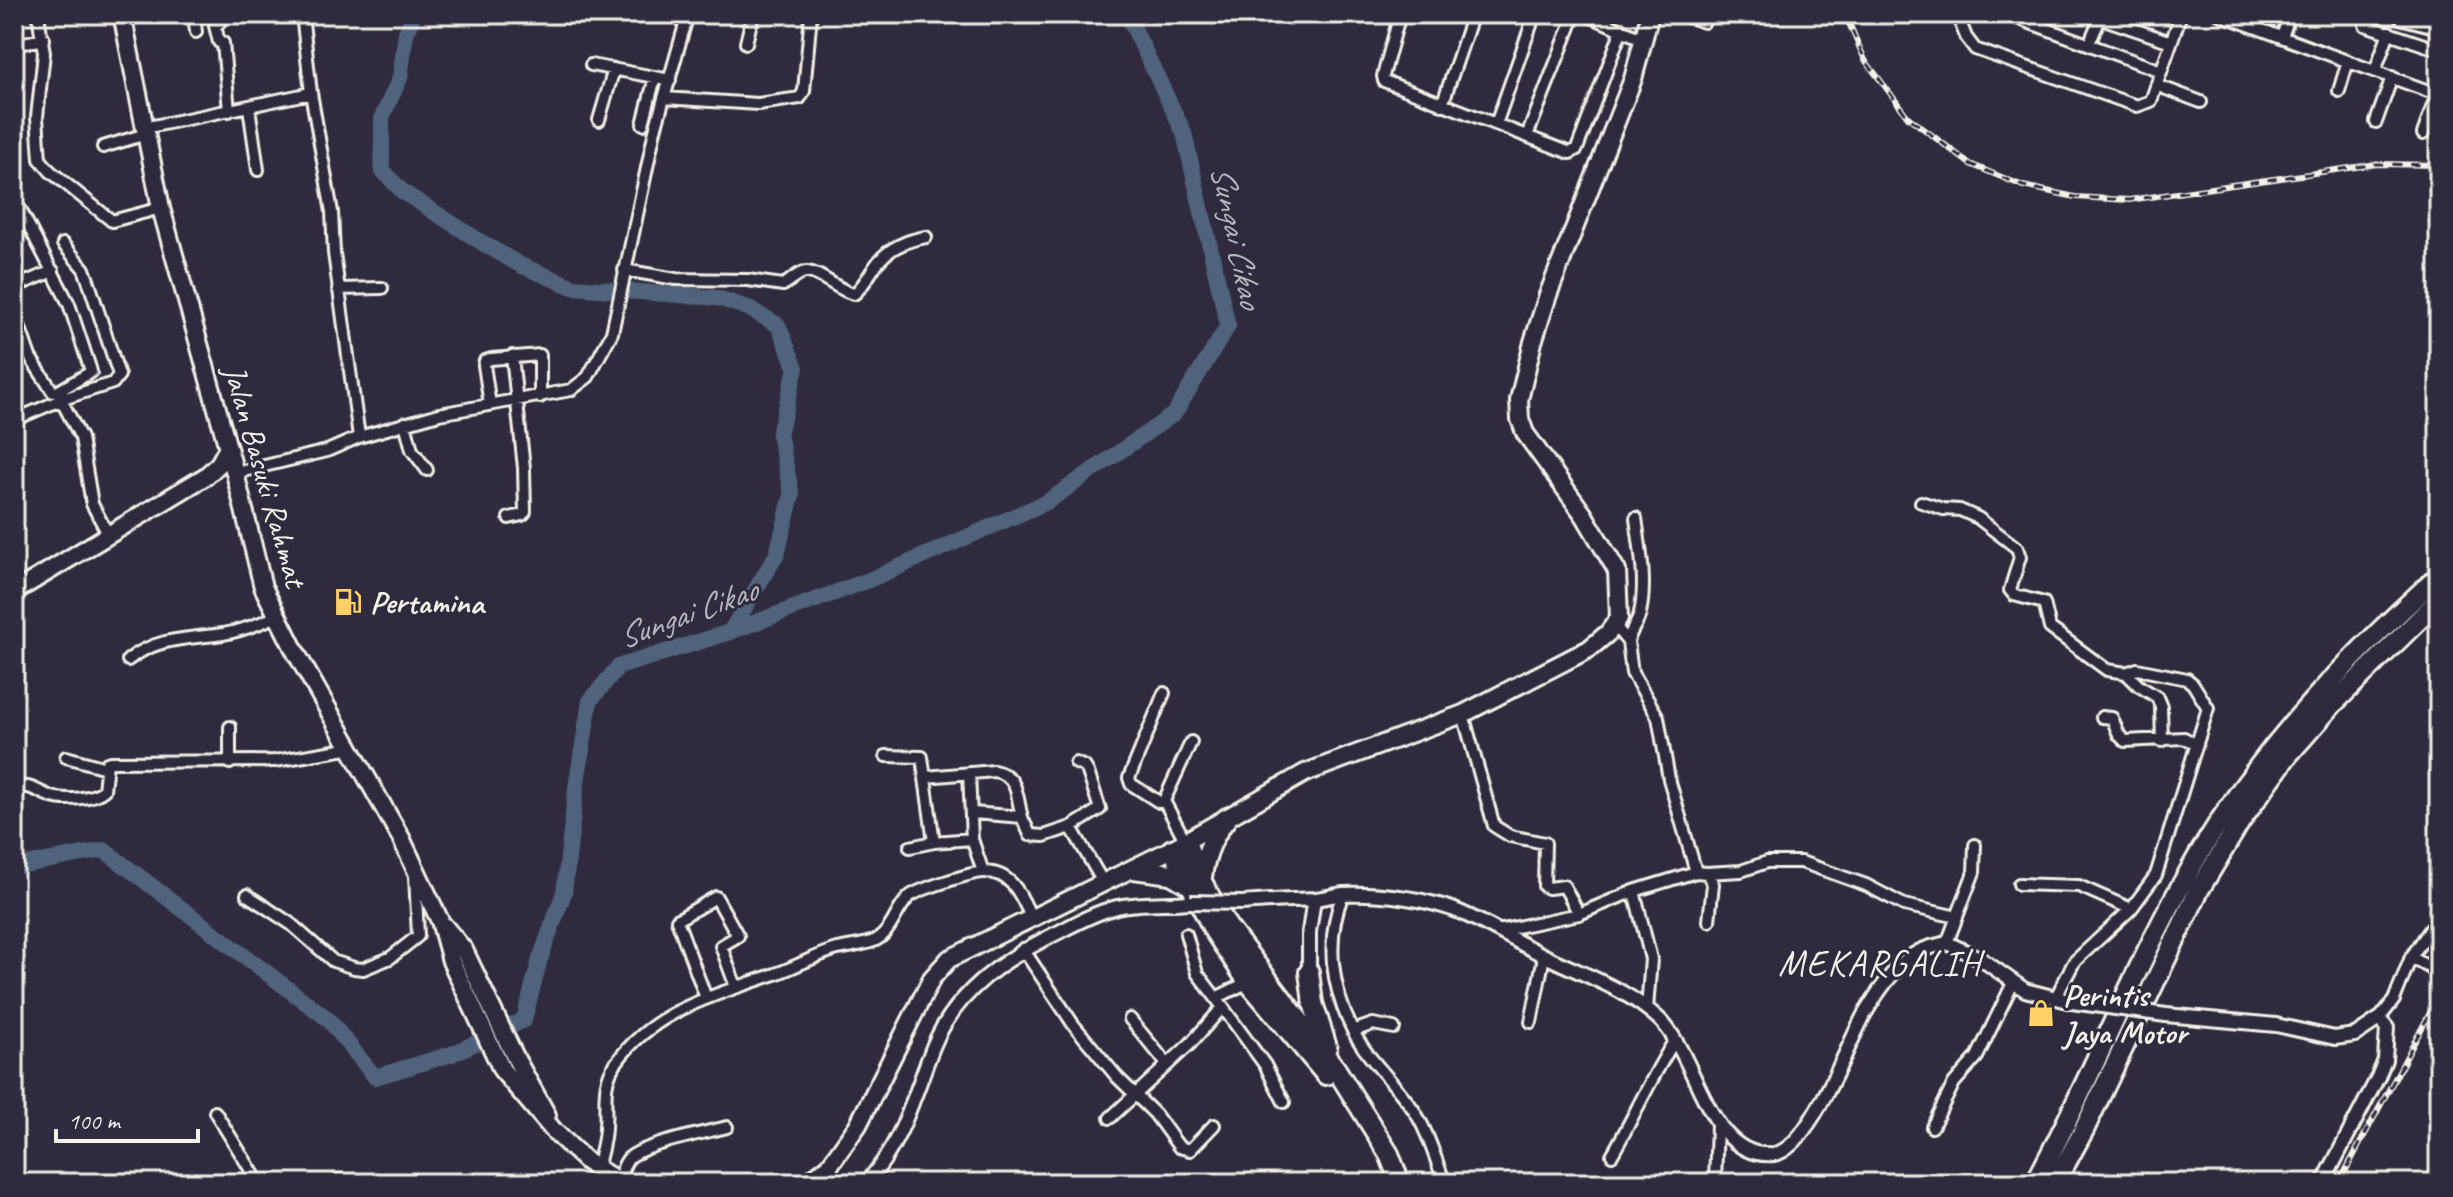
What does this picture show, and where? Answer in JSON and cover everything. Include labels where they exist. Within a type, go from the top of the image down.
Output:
[{"type":"highway","name":"Jalan Basuki Rahmat","points":[[122,14],[161,208],[263,587],[391,818],[440,921],[451,961],[475,993],[538,1094],[554,1131]]},
{"type":"highway","points":[[807,1183],[829,1166],[858,1125],[939,967],[970,947],[1134,869],[1322,765],[1463,714],[1589,649],[1615,626],[1620,606],[1617,571],[1598,535],[1525,433],[1520,419],[1519,400],[1548,295],[1633,79],[1650,14]]},
{"type":"highway","points":[[14,592],[206,476],[219,464],[228,448]]},
{"type":"highway","points":[[206,476],[236,479]]},
{"type":"highway","points":[[2035,1183],[2069,1122],[2162,921],[2226,811],[2273,745],[2318,692],[2374,634],[2439,576]]},
{"type":"highway","points":[[2055,1183],[2084,1130],[2199,890],[2240,822],[2287,756],[2332,705],[2439,600]]},
{"type":"highway","points":[[1194,889],[1205,855],[1227,818]]},
{"type":"highway","points":[[1179,845],[1194,889],[1214,931],[1336,1069]]},
{"type":"highway","points":[[1134,869],[1171,874],[1194,889]]},
{"type":"highway","points":[[1257,980],[1288,992],[1300,987],[1309,972]]},
{"type":"highway","points":[[1309,972],[1321,1033],[1336,1069],[1389,1154],[1400,1183]]},
{"type":"highway","points":[[1257,980],[1359,1123],[1392,1183]]},
{"type":"highway","name":"Jalan Basuki Rahmat","points":[[475,993],[502,1070],[554,1131],[601,1177]]},
{"type":"street","points":[[38,14],[44,39],[42,89],[37,117],[40,159],[50,171],[112,221],[161,208]]},
{"type":"street","points":[[194,14],[196,32]]},
{"type":"street","points":[[217,14],[219,24],[215,26],[219,42],[223,43],[229,111]]},
{"type":"street","points":[[302,14],[311,93],[332,212],[338,289],[359,437]]},
{"type":"street","points":[[236,479],[405,423],[571,390],[588,377],[605,350],[616,315],[664,98],[688,14]]},
{"type":"street","points":[[746,43],[753,14]]},
{"type":"street","points":[[664,98],[758,104],[800,98],[804,91],[811,14]]},
{"type":"street","points":[[1400,14],[1383,79],[1567,153],[1577,149],[1622,29]]},
{"type":"street","points":[[1442,105],[1473,14]]},
{"type":"street","points":[[1496,124],[1535,14]]},
{"type":"street","points":[[1527,136],[1575,14]]},
{"type":"street","points":[[1585,14],[1644,40]]},
{"type":"street","points":[[1679,14],[1704,22]]},
{"type":"street","points":[[1957,14],[1966,37],[1975,49],[2137,106],[2151,101],[2181,14]]},
{"type":"street","points":[[2006,14],[2161,71]]},
{"type":"street","points":[[2219,14],[2438,94],[2423,134]]},
{"type":"street","points":[[2282,37],[2290,14]]},
{"type":"street","points":[[2092,37],[2101,16],[2171,42]]},
{"type":"street","points":[[2400,18],[2439,28]]},
{"type":"street","points":[[2365,25],[2439,50]]},
{"type":"street","points":[[2375,71],[2389,32]]},
{"type":"street","points":[[14,45],[44,39]]},
{"type":"street","points":[[2339,91],[2348,61]]},
{"type":"street","points":[[591,65],[670,80]]},
{"type":"street","points":[[599,120],[614,69]]},
{"type":"street","points":[[643,124],[655,77]]},
{"type":"street","points":[[2376,122],[2392,77]]},
{"type":"street","points":[[2156,85],[2201,102]]},
{"type":"street","points":[[103,147],[145,131],[311,93]]},
{"type":"street","points":[[249,107],[258,170]]},
{"type":"street","points":[[14,420],[60,395],[91,372],[69,304],[20,209]]},
{"type":"street","points":[[623,276],[748,280],[778,285],[803,272],[811,272],[853,294],[879,260],[893,249],[926,237]]},
{"type":"street","points":[[14,311],[30,357],[53,392],[60,395],[113,383],[119,375],[84,269],[63,244]]},
{"type":"street","points":[[14,287],[53,271]]},
{"type":"street","points":[[338,289],[382,288]]},
{"type":"street","points":[[490,405],[485,361],[512,356],[540,355],[540,397]]},
{"type":"street","points":[[509,518],[525,512],[524,468],[512,356]]},
{"type":"street","points":[[60,395],[85,452],[92,504],[108,534]]},
{"type":"street","points":[[405,423],[412,450],[427,470]]},
{"type":"street","points":[[1921,502],[1943,509],[1960,510],[1978,518],[2017,548],[2020,557],[2010,590],[2014,595],[2044,603],[2047,621],[2055,633],[2086,652],[2107,670],[2126,673],[2137,669],[2190,681],[2208,708],[2156,875],[2131,909],[2074,962],[2065,974],[2055,999]]},
{"type":"street","points":[[1636,518],[1643,563],[1641,610],[1628,642],[1632,673],[1658,717],[1665,742],[1669,779],[1702,873],[1713,884],[1709,921]]},
{"type":"street","points":[[128,660],[150,645],[226,633],[277,616]]},
{"type":"street","points":[[1615,626],[1628,642]]},
{"type":"street","points":[[2126,673],[2157,697],[2161,707],[2162,741]]},
{"type":"street","points":[[1164,693],[1129,778],[1131,784],[1159,802],[1164,801]]},
{"type":"street","points":[[1463,714],[1494,826],[1510,836],[1545,843],[1544,886],[1564,886],[1579,914]]},
{"type":"street","points":[[2102,717],[2112,718],[2125,741],[2184,738],[2195,744]]},
{"type":"street","points":[[230,727],[230,763]]},
{"type":"street","points":[[1179,845],[1164,801],[1191,742]]},
{"type":"street","points":[[14,788],[26,785],[54,798],[97,795],[104,790],[106,768],[110,762],[230,763],[294,759],[352,748]]},
{"type":"street","points":[[886,756],[922,757],[934,842]]},
{"type":"street","points":[[66,757],[106,768]]},
{"type":"street","points":[[926,777],[994,771],[1008,776],[1016,786],[1022,817],[1030,835],[1036,837],[1071,827],[1100,809],[1088,772],[1076,763]]},
{"type":"street","points":[[969,773],[972,839],[983,872]]},
{"type":"street","points":[[973,813],[1022,817]]},
{"type":"street","points":[[1071,827],[1104,884]]},
{"type":"street","points":[[910,847],[972,839]]},
{"type":"street","points":[[1947,943],[1974,872],[1975,845]]},
{"type":"street","points":[[1498,931],[1579,914],[1634,891],[1702,873],[1741,871],[1777,861],[1801,862],[1866,885],[1904,905],[1957,917]]},
{"type":"street","points":[[247,895],[291,924],[333,961],[363,969],[390,958],[418,936],[414,869]]},
{"type":"street","points":[[601,1177],[605,1092],[615,1064],[653,1024],[675,1010],[807,963],[831,951],[877,939],[887,930],[908,897],[969,874],[998,873],[1009,880],[1019,892],[1032,919]]},
{"type":"street","points":[[2019,884],[2079,886],[2131,909]]},
{"type":"street","points":[[871,1181],[909,1114],[933,1046],[953,1013],[981,979],[1023,949],[1085,919],[1115,908],[1194,889],[1242,903],[1314,899],[1343,894],[1412,899],[1450,909],[1600,980],[1647,1009],[1661,1020],[1675,1040],[1717,1124],[1746,1150],[1774,1154],[1786,1150],[1797,1140],[1879,990],[1915,954],[1947,943],[1981,959],[2033,994],[2166,1015],[2276,1025],[2335,1038],[2355,1035],[2379,1019],[2394,1000],[2411,957],[2439,917]]},
{"type":"street","points":[[1634,891],[1651,959],[1647,1009]]},
{"type":"street","points":[[1343,894],[1334,916],[1331,955],[1340,998],[1353,1031],[1414,1110],[1445,1183]]},
{"type":"street","points":[[706,998],[677,920],[716,897],[738,936],[721,946],[736,987]]},
{"type":"street","points":[[1309,972],[1309,932],[1314,899]]},
{"type":"street","points":[[1186,934],[1197,973],[1265,1065],[1284,1102]]},
{"type":"street","points":[[1023,949],[1073,1024],[1155,1114],[1182,1150],[1190,1150],[1214,1125]]},
{"type":"street","points":[[1531,1022],[1544,956]]},
{"type":"street","points":[[2411,957],[2439,973]]},
{"type":"street","points":[[1110,1118],[1190,1044],[1220,1002],[1257,980]]},
{"type":"street","points":[[1932,1127],[1954,1083],[1977,1057],[2013,983]]},
{"type":"street","points":[[1130,1019],[1167,1064]]},
{"type":"street","points":[[2323,1183],[2385,1060],[2387,1028],[2379,1019]]},
{"type":"street","points":[[1353,1031],[1373,1024],[1394,1028]]},
{"type":"street","points":[[1612,1155],[1675,1040]]},
{"type":"street","points":[[215,1112],[259,1183]]},
{"type":"street","points":[[1715,1183],[1717,1124]]},
{"type":"street","points":[[601,1177],[630,1157],[727,1127]]},
{"type":"waterway","points":[[414,14],[406,33],[400,78],[382,117],[382,170],[403,192],[520,265],[573,287],[718,298],[748,308],[778,325],[796,368],[779,434],[792,495],[777,554],[730,632]]},
{"type":"waterway","name":"Sungai Cikao","points":[[14,867],[104,850],[328,1019],[375,1077],[452,1054],[524,1020],[540,959],[564,893],[590,701],[618,667],[730,632],[869,580],[1047,502],[1174,414],[1228,326],[1184,133],[1127,14]]},
{"type":"railway","points":[[1845,14],[1865,60],[1908,117],[1970,164],[2023,186],[2075,197],[2129,200],[2377,164],[2439,165]]},
{"type":"railway","points":[[2339,1183],[2439,996]]},
{"type":"place","name":"Pertamina","points":[[348,602]]},
{"type":"place","name":"Perintis Jaya Motor","points":[[2041,1013]]},
{"type":"district","name":"MEKARGALIH","points":[[1880,963]]}]
